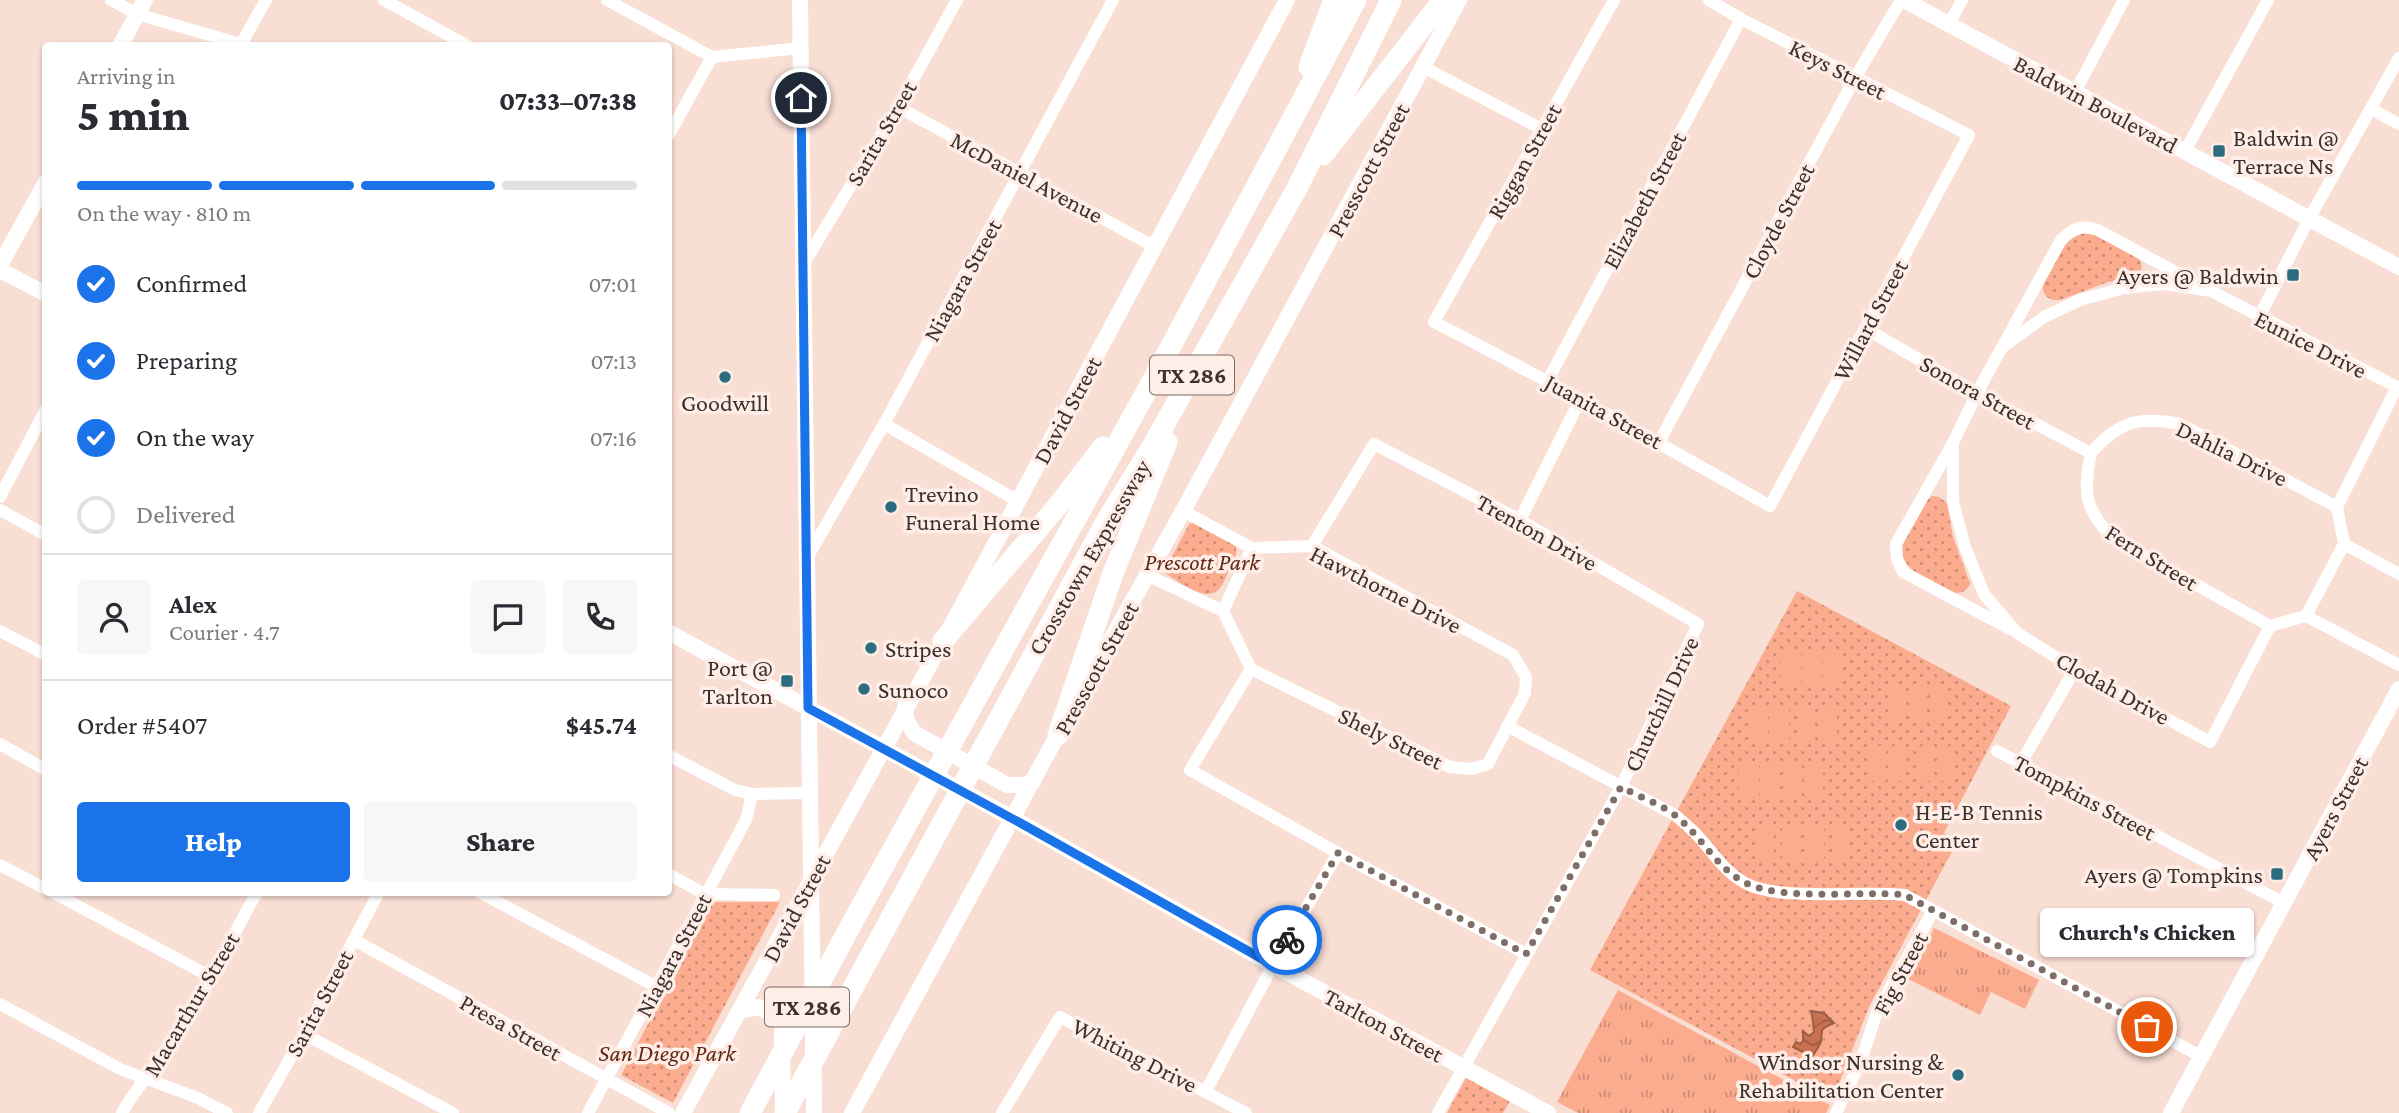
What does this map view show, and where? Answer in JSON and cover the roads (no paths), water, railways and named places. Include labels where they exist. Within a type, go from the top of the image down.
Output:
[{"type":"highway","points":[[1276,153],[1334,0]]},
{"type":"highway","name":"Crosstown Expressway","points":[[753,1106],[1276,153],[1356,0]]},
{"type":"highway","name":"Crosstown Expressway","points":[[784,1113],[1108,518],[1153,445],[1296,190],[1391,0]]},
{"type":"highway","points":[[1296,190],[1443,0]]},
{"type":"highway","points":[[1058,735],[1112,576],[1204,355]]},
{"type":"highway","points":[[943,641],[1060,503],[1150,384]]},
{"type":"main road","points":[[800,0],[814,1113]]},
{"type":"main road","name":"David Street","points":[[683,1113],[943,641],[1287,0]]},
{"type":"main road","name":"Presscott Street","points":[[852,1113],[1183,511],[1459,0]]},
{"type":"main road","name":"Baldwin Boulevard","points":[[1903,0],[2399,267]]},
{"type":"main road","points":[[122,42],[141,7]]},
{"type":"main road","points":[[42,189],[0,268],[42,292]]},
{"type":"main road","name":"Tarlton Street","points":[[672,634],[1548,1113]]},
{"type":"main road","name":"Ayers Street","points":[[2171,1113],[2399,689]]},
{"type":"main road","points":[[905,706],[906,719],[914,733],[1007,785],[1033,782]]},
{"type":"main road","points":[[740,1011],[759,1007],[777,1017],[782,1026],[784,1113]]},
{"type":"street","points":[[111,0],[141,7],[237,42]]},
{"type":"street","points":[[244,42],[266,0]]},
{"type":"street","points":[[384,0],[461,42]]},
{"type":"street","points":[[607,0],[712,57],[801,48]]},
{"type":"street","name":"Sarita Street","points":[[803,265],[898,107],[957,0]]},
{"type":"street","name":"Niagara Street","points":[[807,559],[884,424],[1113,0]]},
{"type":"street","name":"Riggan Street","points":[[1434,321],[1614,0]]},
{"type":"street","name":"Keys Street","points":[[1709,0],[1741,19],[1969,135]]},
{"type":"street","name":"Cloyde Street","points":[[1658,443],[1855,78],[1903,0]]},
{"type":"street","points":[[1949,24],[1962,0]]},
{"type":"street","points":[[2075,92],[2124,0]]},
{"type":"street","points":[[2185,151],[2268,0]]},
{"type":"street","name":"Elizabeth Street","points":[[1548,380],[1741,19]]},
{"type":"street","points":[[672,129],[712,57]]},
{"type":"street","points":[[2259,317],[2309,219],[2399,58]]},
{"type":"street","points":[[1423,67],[1542,129]]},
{"type":"street","name":"McDaniel Avenue","points":[[898,107],[1155,247]]},
{"type":"street","points":[[2371,108],[2399,124]]},
{"type":"street","name":"Willard Street","points":[[1770,506],[1969,135]]},
{"type":"street","points":[[2004,346],[2061,240],[2071,230],[2083,226],[2098,230],[2211,291]]},
{"type":"street","name":"Eunice Drive","points":[[1977,393],[2004,346],[2044,317],[2080,300],[2124,288],[2164,284],[2211,291],[2397,387],[2337,507]]},
{"type":"street","name":"Juanita Street","points":[[1434,321],[1548,380],[1770,506]]},
{"type":"street","name":"Sonora Street","points":[[1866,329],[1977,393],[2091,453]]},
{"type":"street","name":"Clodah Drive","points":[[1977,393],[1953,443],[1896,544],[1897,559],[1903,572],[2017,632],[2075,669],[2210,741],[2270,626]]},
{"type":"street","points":[[1520,520],[1580,400]]},
{"type":"street","points":[[0,498],[42,417]]},
{"type":"street","name":"Dahlia Drive","points":[[2091,453],[2105,436],[2128,423],[2154,419],[2180,424],[2337,507]]},
{"type":"street","points":[[884,424],[1018,501]]},
{"type":"street","name":"Clodah Drive","points":[[1953,443],[1953,502],[1965,547],[1984,594],[2017,632]]},
{"type":"street","name":"Trenton Drive","points":[[1312,546],[1374,444],[1520,520],[1699,624]]},
{"type":"street","name":"Fern Street","points":[[2091,453],[2086,477],[2087,498],[2095,520],[2113,538],[2270,626]]},
{"type":"street","points":[[2270,626],[2306,615],[2344,544],[2337,507]]},
{"type":"street","points":[[0,510],[42,533]]},
{"type":"street","points":[[1183,511],[1252,548],[1223,611]]},
{"type":"street","points":[[2344,544],[2399,573]]},
{"type":"street","name":"Hawthorne Drive","points":[[1252,548],[1312,546],[1513,655],[1526,677],[1525,692],[1507,726]]},
{"type":"street","points":[[1147,575],[1223,611],[1251,669],[1190,770],[1526,954]]},
{"type":"street","points":[[2306,615],[2399,665]]},
{"type":"street","name":"Churchill Drive","points":[[1438,1113],[1621,787],[1699,624]]},
{"type":"street","points":[[0,631],[42,653]]},
{"type":"street","name":"Shely Street","points":[[1251,669],[1450,767],[1472,769],[1488,764],[1507,726]]},
{"type":"street","points":[[2021,763],[2075,669]]},
{"type":"street","points":[[1507,726],[1675,815],[1696,834],[1723,866],[1745,883],[1770,891],[1880,892],[1905,895],[2202,1057]]},
{"type":"street","points":[[0,744],[42,768]]},
{"type":"street","name":"Tompkins Street","points":[[1997,751],[2284,903]]},
{"type":"street","points":[[672,757],[717,782],[752,794],[809,793]]},
{"type":"street","name":"Niagara Street","points":[[588,1113],[746,820],[752,794]]},
{"type":"street","points":[[1206,1091],[1273,965],[1338,853]]},
{"type":"street","points":[[0,864],[42,887]]},
{"type":"street","points":[[672,876],[705,894],[774,895]]},
{"type":"street","points":[[59,896],[211,977]]},
{"type":"street","name":"Macarthur Street","points":[[122,1113],[133,1092],[146,1080],[175,1040],[255,896]]},
{"type":"street","name":"Sarita Street","points":[[258,1113],[304,1034],[377,896]]},
{"type":"street","points":[[486,896],[657,987]]},
{"type":"street","name":"Fig Street","points":[[1836,1113],[1861,1062],[1877,1012],[1934,911]]},
{"type":"street","name":"Presa Street","points":[[354,940],[605,1080],[670,1113]]},
{"type":"street","points":[[0,1004],[120,1069],[198,1098],[227,1113]]},
{"type":"street","name":"Whiting Drive","points":[[1002,1113],[1060,1017],[1246,1113]]},
{"type":"street","points":[[304,1034],[453,1113]]},
{"type":"water","points":[[1811,1011],[1824,1013],[1834,1023],[1822,1030],[1820,1043],[1812,1057],[1793,1047],[1796,1042],[1800,1044],[1803,1041],[1803,1031],[1809,1036],[1814,1032]]},
{"type":"place","name":"Baldwin @ Terrace Ns","points":[[2219,151]]},
{"type":"place","name":"Ayers @ Baldwin","points":[[2293,275]]},
{"type":"place","name":"Goodwill","points":[[725,377]]},
{"type":"place","name":"Trevino Funeral Home","points":[[891,507]]},
{"type":"place","name":"Stripes","points":[[871,648]]},
{"type":"place","name":"Port @ Tarlton","points":[[787,681]]},
{"type":"place","name":"Sunoco","points":[[864,689]]},
{"type":"place","name":"H-E-B Tennis Center","points":[[1901,825]]},
{"type":"place","name":"Ayers @ Tompkins","points":[[2277,874]]},
{"type":"place","name":"Church's Chicken","points":[[2147,1027]]},
{"type":"place","name":"Windsor Nursing & Rehabilitation Center","points":[[1958,1075]]},
{"type":"park label","name":"Prescott Park","points":[[1202,561]]},
{"type":"park label","name":"San Diego Park","points":[[667,1052]]}]
